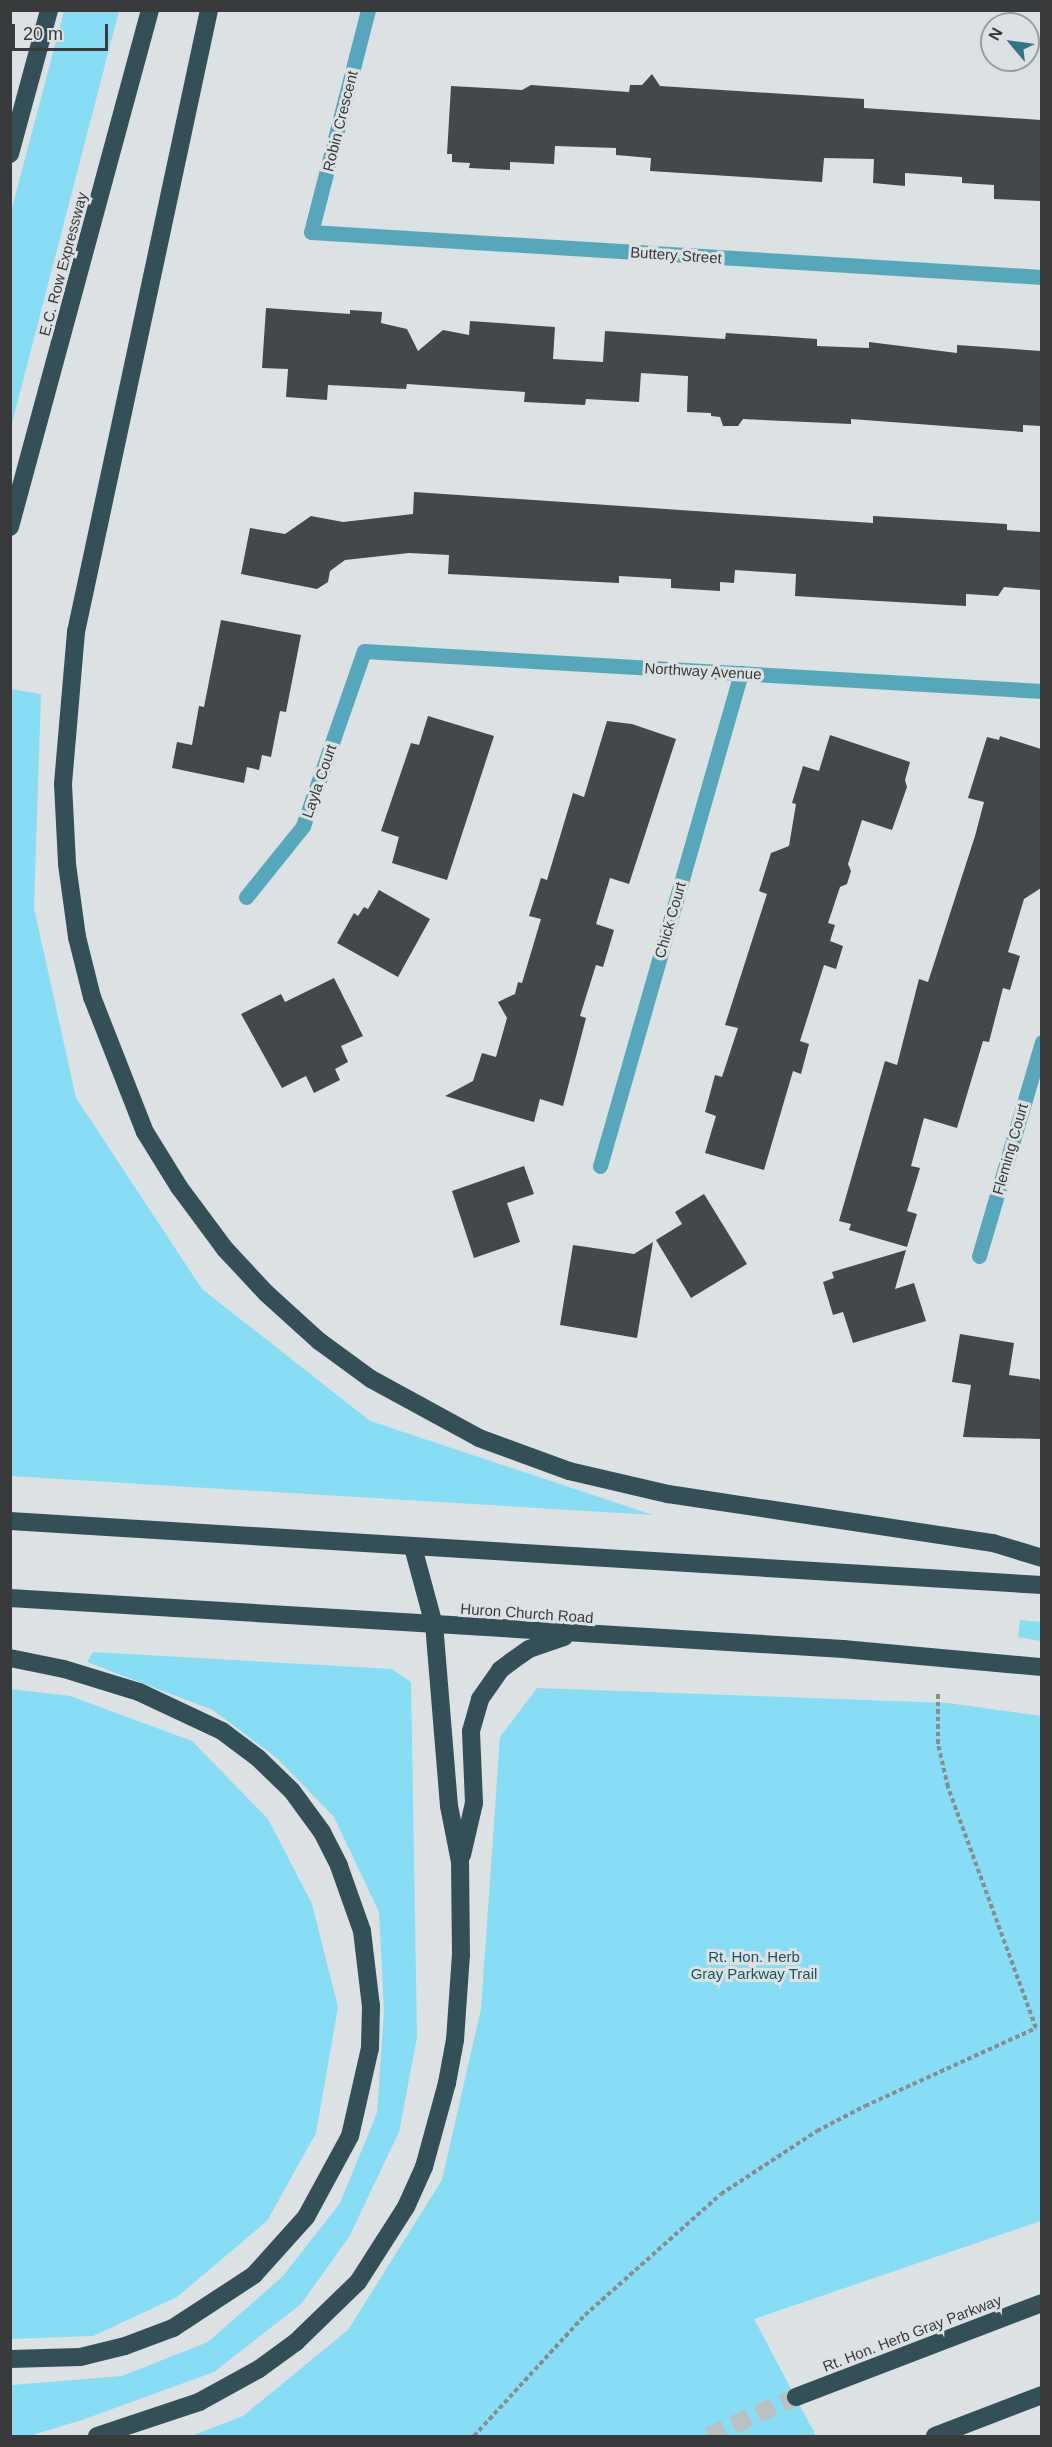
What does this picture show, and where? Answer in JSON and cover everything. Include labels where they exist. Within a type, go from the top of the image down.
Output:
[{"type":"highway","points":[[10,154],[49,10]]},
{"type":"highway","name":"E.C. Row Expressway","points":[[10,527],[150,10]]},
{"type":"highway","points":[[209,10],[76,632],[63,784],[67,864],[77,937],[92,996],[145,1132],[225,1249],[266,1293],[319,1341],[371,1379],[479,1438],[569,1471],[668,1494],[993,1543],[1041,1557]]},
{"type":"highway","points":[[10,1521],[1041,1585]]},
{"type":"highway","points":[[98,2436],[199,2402],[260,2369],[328,2314],[358,2282],[384,2246],[424,2167],[447,2083],[459,1998],[460,1862],[449,1806],[434,1625],[413,1547]]},
{"type":"highway","name":"Huron Church Road","points":[[10,1598],[843,1649],[1041,1667]]},
{"type":"highway","points":[[460,1862],[474,1803],[471,1731],[480,1699],[500,1670],[520,1655],[575,1634]]},
{"type":"highway","points":[[10,1659],[64,1669],[139,1692],[222,1731],[258,1758],[310,1816],[339,1866],[362,1931],[371,2006],[369,2057],[350,2136],[333,2174],[306,2217],[254,2275],[173,2328],[125,2346],[80,2356],[10,2359]]},
{"type":"highway","name":"Rt. Hon. Herb Gray Parkway","points":[[796,2397],[1041,2303]]},
{"type":"highway","points":[[935,2436],[1041,2395]]},
{"type":"street","name":"Robin Crescent","points":[[311,232],[368,10]]},
{"type":"street","name":"Buttery Street","points":[[311,232],[1041,278]]},
{"type":"street","name":"Northway Avenue","points":[[364,651],[1041,691]]},
{"type":"street","name":"Layla Court","points":[[246,897],[303,826],[364,651]]},
{"type":"street","name":"Chick Court","points":[[600,1166],[741,673]]},
{"type":"street","name":"Fleming Court","points":[[979,1256],[1041,1042]]},
{"type":"path","points":[[938,1692],[938,1744],[948,1787],[1036,2028]]},
{"type":"path","points":[[474,2436],[585,2315],[721,2194],[837,2121],[1041,2026]]},
{"type":"green space","points":[[64,11],[119,11],[11,427],[11,212]]},
{"type":"green space","points":[[11,689],[41,694],[34,908],[76,1098],[202,1289],[370,1421],[653,1515],[11,1476]]},
{"type":"green space","points":[[1020,1620],[1041,1622],[1041,1641],[1018,1637]]},
{"type":"green space","points":[[93,1652],[392,1669],[411,1682],[417,2037],[399,2132],[349,2237],[301,2304],[214,2372],[82,2420],[29,2436],[11,2436],[11,2385],[122,2376],[208,2342],[283,2276],[340,2203],[377,2113],[384,2011],[379,1912],[334,1817],[278,1759],[213,1710],[87,1662]]},
{"type":"green space","name":"Rt. Hon. Herb Gray Parkway Trail","points":[[537,1688],[948,1703],[1041,1716],[1041,2221],[754,2319],[816,2436],[191,2436],[243,2416],[348,2330],[442,2180],[481,2009],[500,1737]]},
{"type":"green space","points":[[11,1689],[70,1696],[192,1741],[268,1819],[312,1904],[338,2007],[316,2133],[267,2221],[177,2297],[93,2336],[11,2339]]},
{"type":"building","points":[[652,74],[660,86],[864,99],[864,108],[1041,120],[1041,201],[994,199],[994,185],[962,183],[962,177],[905,173],[905,186],[873,183],[874,159],[824,158],[822,182],[650,171],[651,158],[616,155],[616,148],[555,146],[554,164],[510,162],[510,170],[469,168],[470,163],[452,162],[452,154],[447,154],[451,86],[522,90],[531,85],[629,92],[630,85],[642,85]]},
{"type":"building","points":[[266,308],[350,314],[350,310],[382,312],[381,323],[407,329],[418,351],[443,330],[469,335],[470,321],[555,327],[553,359],[603,362],[605,331],[725,339],[726,333],[817,339],[817,346],[869,348],[869,342],[957,353],[957,345],[1041,351],[1041,426],[1023,425],[1023,432],[851,419],[851,424],[743,419],[738,426],[723,426],[720,417],[711,416],[711,413],[687,412],[688,376],[641,373],[639,402],[586,399],[585,405],[524,402],[525,392],[407,384],[406,389],[328,385],[327,400],[286,397],[288,369],[262,368]]},
{"type":"building","points":[[414,492],[873,523],[873,516],[1007,524],[1007,530],[1041,532],[1041,590],[1004,587],[998,596],[966,594],[966,606],[827,598],[795,596],[796,574],[735,570],[734,583],[720,582],[720,591],[671,588],[671,579],[619,576],[619,583],[448,574],[449,555],[409,553],[345,560],[330,571],[328,582],[317,589],[241,574],[250,528],[285,534],[311,516],[343,522],[413,514]]},
{"type":"building","points":[[221,620],[301,635],[286,712],[280,711],[271,757],[262,755],[259,770],[247,767],[244,783],[172,768],[177,742],[192,745],[199,706],[204,707]]},
{"type":"building","points":[[428,716],[494,736],[447,880],[392,863],[399,837],[381,831],[411,743],[419,745]]},
{"type":"building","points":[[607,721],[632,724],[676,739],[629,884],[610,878],[596,924],[614,930],[603,967],[596,965],[580,1016],[586,1018],[563,1106],[540,1099],[534,1122],[445,1096],[473,1081],[482,1053],[496,1057],[507,1018],[498,1002],[515,994],[518,982],[522,983],[541,919],[529,916],[541,878],[547,880],[573,793],[584,797]]},
{"type":"building","points":[[830,735],[910,762],[905,780],[907,787],[892,830],[862,820],[848,864],[851,871],[847,884],[840,887],[828,923],[835,925],[830,941],[843,946],[836,969],[824,965],[800,1041],[809,1044],[801,1074],[793,1071],[764,1170],[705,1153],[716,1116],[705,1112],[715,1075],[722,1077],[738,1028],[725,1025],[767,894],[759,891],[771,853],[789,846],[796,804],[792,803],[803,766],[819,771]]},
{"type":"building","points":[[1000,736],[1041,749],[1041,888],[1024,899],[1008,952],[1020,956],[1010,990],[1003,988],[989,1042],[983,1041],[957,1128],[924,1118],[911,1166],[920,1168],[907,1211],[917,1214],[907,1247],[849,1230],[851,1224],[839,1221],[885,1061],[897,1065],[919,979],[928,982],[975,836],[984,802],[968,798],[987,737],[999,740]]},
{"type":"building","points":[[379,890],[430,919],[398,977],[337,943],[354,913],[358,916],[364,907],[368,909]]},
{"type":"building","points":[[334,978],[363,1036],[341,1046],[348,1062],[335,1069],[340,1080],[314,1093],[306,1076],[282,1088],[241,1014],[281,994],[285,1002]]},
{"type":"building","points":[[524,1166],[534,1194],[507,1203],[520,1242],[474,1258],[452,1191]]},
{"type":"building","points":[[704,1194],[747,1264],[691,1298],[656,1240],[682,1224],[675,1212]]},
{"type":"building","points":[[653,1242],[637,1338],[560,1325],[573,1245],[634,1254]]},
{"type":"building","points":[[906,1250],[895,1289],[914,1283],[926,1321],[853,1343],[843,1312],[833,1315],[823,1282],[834,1278],[832,1272]]},
{"type":"building","points":[[960,1334],[1014,1343],[1009,1375],[1039,1379],[1041,1383],[1041,1439],[963,1437],[971,1385],[952,1382]]},
{"type":"tunnel","points":[[708,2436],[796,2397]]}]
